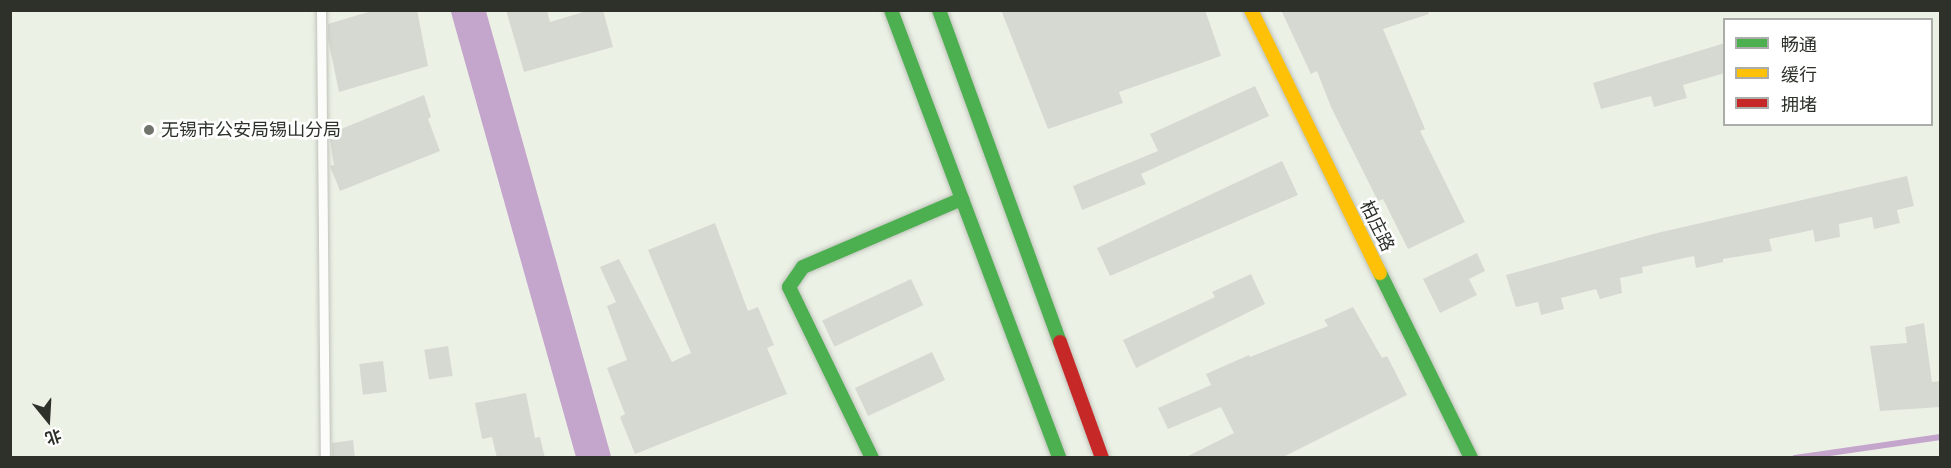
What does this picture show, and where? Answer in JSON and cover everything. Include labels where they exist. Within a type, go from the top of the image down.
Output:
[{"type":"street","points":[[891,10],[1059,458]]},
{"type":"street","points":[[939,10],[1102,458]]},
{"type":"street","name":"柏庄路","points":[[1251,10],[1471,458]]},
{"type":"street","points":[[872,458],[789,287],[803,267],[962,199]]},
{"type":"lane","points":[[321,10],[325,458]]},
{"type":"building","points":[[375,10],[417,10],[428,66],[339,92],[328,39],[328,24]]},
{"type":"building","points":[[506,10],[547,10],[550,22],[590,10],[603,10],[613,47],[524,72]]},
{"type":"building","points":[[1001,10],[1205,10],[1221,56],[1119,92],[1123,103],[1048,129]]},
{"type":"building","points":[[1281,10],[1428,10],[1429,14],[1383,29],[1425,129],[1420,131],[1465,222],[1408,249],[1383,199],[1378,201],[1331,107],[1317,71],[1311,74]]},
{"type":"building","points":[[1723,44],[1723,74],[1683,85],[1687,98],[1654,107],[1651,96],[1601,109],[1593,83]]},
{"type":"building","points":[[1255,86],[1269,116],[1141,174],[1146,184],[1082,210],[1073,186],[1158,151],[1150,134]]},
{"type":"building","points":[[424,95],[431,117],[428,119],[440,151],[340,191],[330,166],[334,165],[329,134]]},
{"type":"building","points":[[1282,161],[1298,195],[1110,276],[1097,248]]},
{"type":"building","points":[[1907,176],[1914,206],[1897,210],[1900,223],[1874,229],[1872,217],[1839,224],[1840,237],[1815,242],[1813,230],[1769,239],[1772,251],[1723,259],[1723,262],[1696,268],[1694,256],[1642,267],[1643,273],[1620,278],[1622,293],[1600,299],[1596,289],[1561,298],[1564,309],[1541,315],[1538,302],[1516,307],[1506,275],[1657,233]]},
{"type":"building","points":[[715,223],[748,311],[758,307],[774,345],[767,348],[787,394],[635,454],[620,417],[625,414],[607,368],[627,360],[607,306],[616,302],[600,267],[619,259],[672,362],[691,353],[648,250]]},
{"type":"building","points":[[1477,253],[1485,271],[1469,279],[1477,295],[1440,313],[1423,279]]},
{"type":"building","points":[[1251,274],[1265,304],[1136,368],[1123,340],[1215,297],[1212,292]]},
{"type":"building","points":[[911,279],[923,305],[834,347],[822,320]]},
{"type":"building","points":[[1353,307],[1382,358],[1387,356],[1407,395],[1281,458],[1184,458],[1234,433],[1221,407],[1168,429],[1158,408],[1211,385],[1206,374],[1249,355],[1250,357],[1328,326],[1324,320]]},
{"type":"building","points":[[1924,323],[1932,382],[1941,381],[1941,407],[1880,411],[1870,346],[1907,343],[1905,327]]},
{"type":"building","points":[[448,346],[453,376],[429,379],[424,350]]},
{"type":"building","points":[[932,352],[945,380],[868,416],[855,388]]},
{"type":"building","points":[[383,361],[387,392],[363,395],[359,364]]},
{"type":"building","points":[[526,393],[535,438],[540,437],[545,458],[497,458],[492,437],[482,439],[475,403]]},
{"type":"building","points":[[353,440],[355,458],[332,458],[332,443]]},
{"type":"waterway","points":[[468,10],[594,458]]},
{"type":"waterway","points":[[1795,458],[1940,437]]},
{"type":"traffic: fast","points":[[891,10],[1059,458]]},
{"type":"traffic: fast","points":[[939,10],[1060,342]]},
{"type":"traffic: fast","points":[[872,458],[789,287],[803,267],[962,199]]},
{"type":"traffic: fast","points":[[1380,273],[1471,458]]},
{"type":"traffic: slow","points":[[1251,10],[1380,273]]},
{"type":"traffic: jam","points":[[1060,342],[1102,458]]},
{"type":"place","name":"无锡市公安局锡山分局","points":[[149,130]]}]
